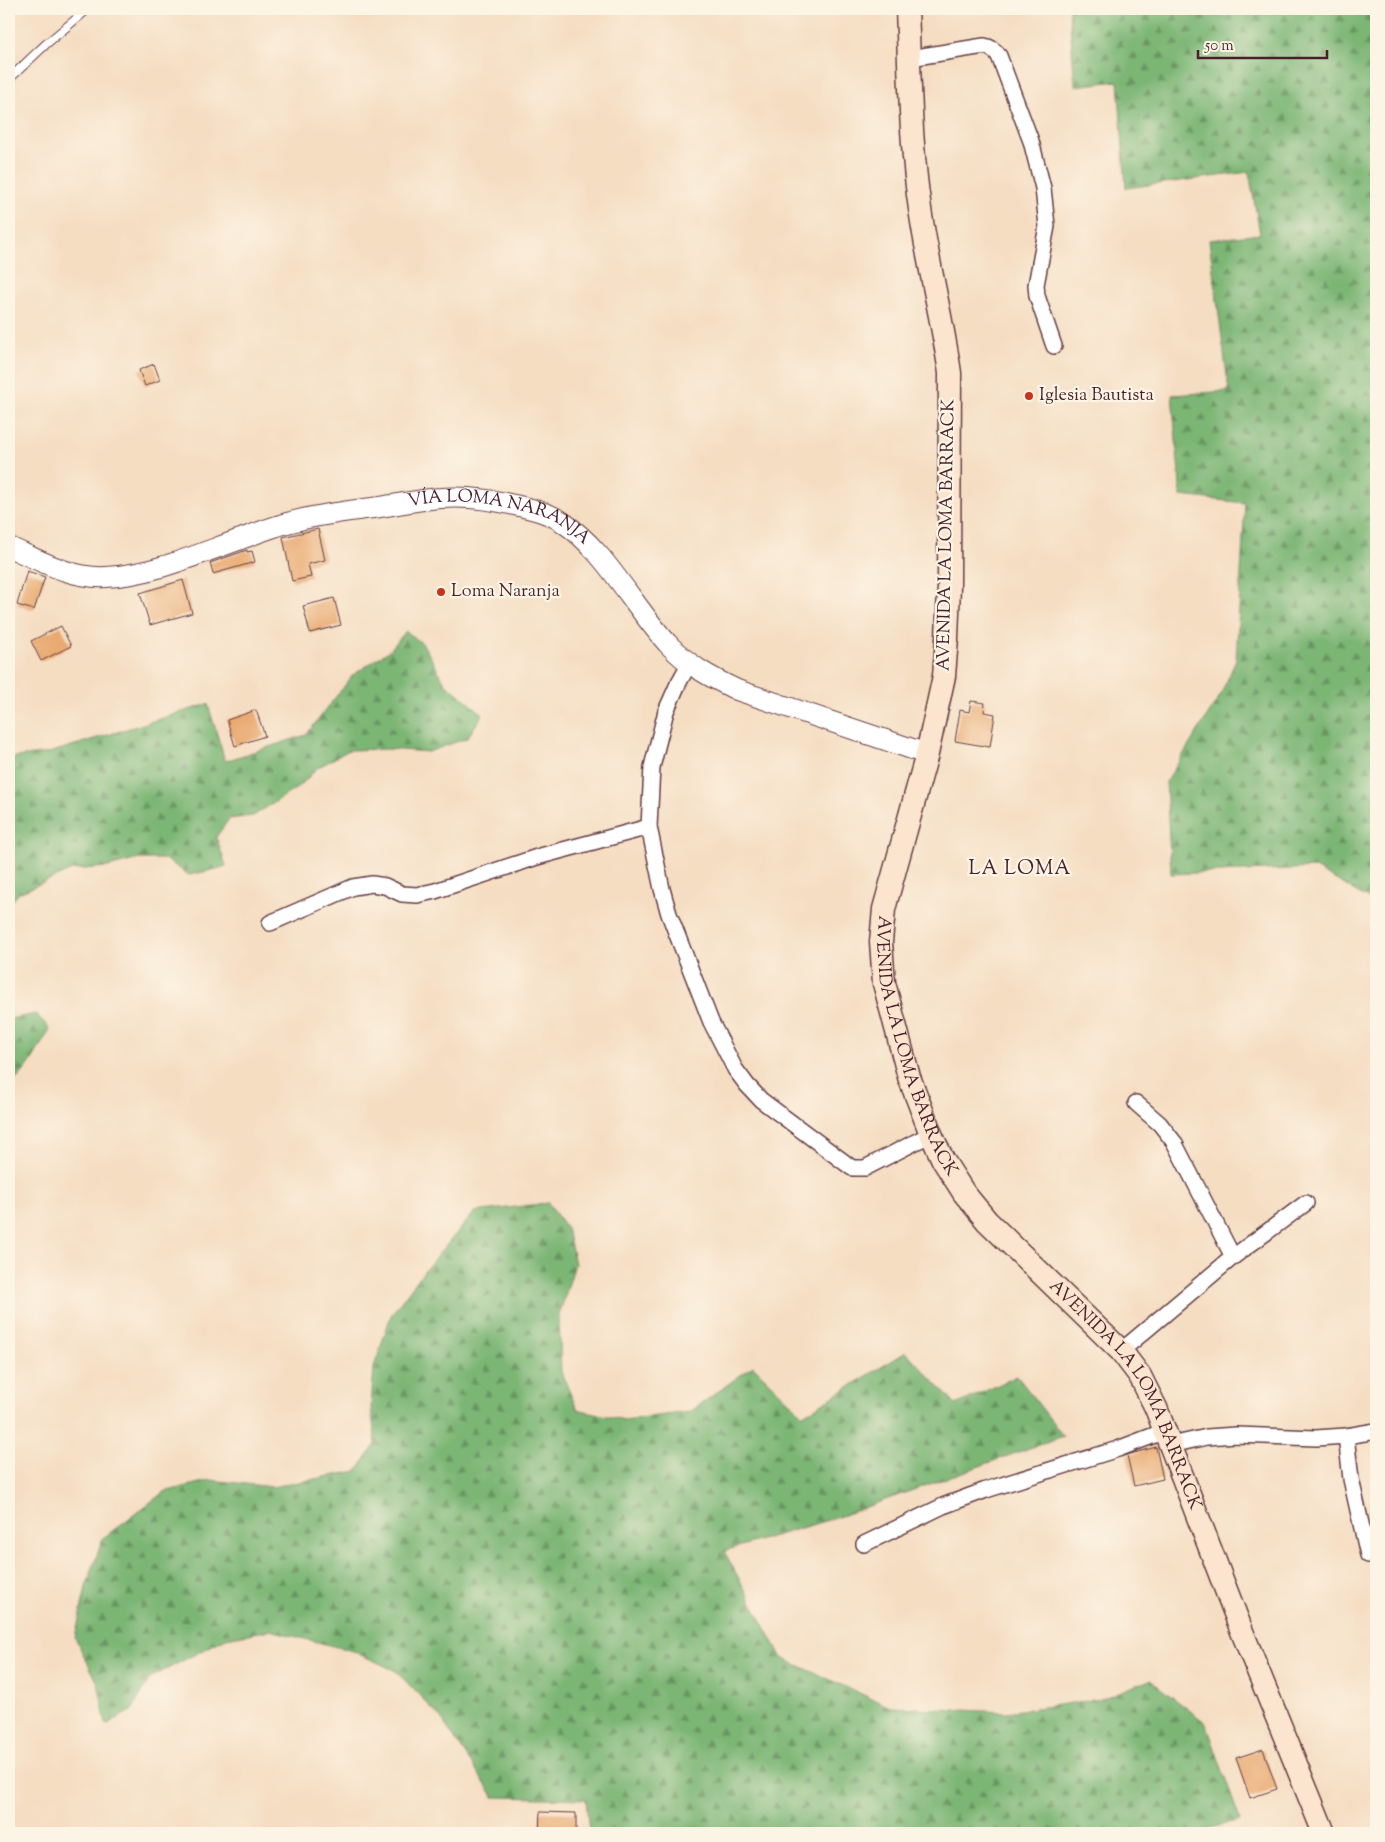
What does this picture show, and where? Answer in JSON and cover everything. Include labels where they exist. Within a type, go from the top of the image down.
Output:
[{"type":"main road","name":"AVENIDA LA LOMA BARRACK","points":[[907,9],[916,181],[950,373],[947,638],[944,676],[927,754],[884,909],[881,942],[884,983],[909,1077],[931,1134],[959,1184],[987,1221],[1121,1351],[1140,1376],[1156,1408],[1240,1625],[1324,1833]]},
{"type":"street","points":[[910,58],[984,46],[995,50],[999,56],[1031,141],[1044,188],[1047,226],[1036,285],[1054,346]]},
{"type":"street","name":"VÍA LOMA NARANJA","points":[[9,547],[50,565],[78,574],[105,577],[148,570],[290,522],[312,517],[441,498],[485,499],[543,512],[561,520],[576,532],[599,557],[668,644],[689,664],[737,690],[927,754]]},
{"type":"street","points":[[689,664],[666,711],[658,738],[652,767],[649,827],[669,914],[711,1022],[747,1085],[761,1100],[852,1168],[865,1168],[931,1134]]},
{"type":"street","points":[[270,923],[354,887],[372,884],[385,886],[402,894],[417,895],[435,891],[537,857],[649,827]]},
{"type":"street","points":[[1136,1103],[1160,1124],[1184,1157],[1234,1257]]},
{"type":"street","points":[[1121,1351],[1234,1257],[1306,1203]]},
{"type":"street","points":[[864,1544],[951,1503],[986,1490],[1118,1449],[1168,1438],[1236,1435],[1316,1438],[1376,1431]]},
{"type":"street","points":[[1346,1436],[1351,1479],[1368,1555]]},
{"type":"lane","points":[[9,79],[46,44],[88,9]]},
{"type":"green space","points":[[1069,9],[1376,9],[1376,903],[1315,868],[1171,874],[1166,782],[1220,696],[1236,660],[1245,503],[1181,496],[1172,395],[1229,391],[1209,240],[1260,234],[1249,172],[1126,188],[1118,81],[1075,86]]},
{"type":"green space","points":[[406,631],[423,644],[445,683],[483,714],[467,738],[428,752],[388,749],[349,750],[317,768],[300,786],[253,816],[229,819],[216,837],[226,866],[189,875],[165,859],[139,859],[108,867],[72,870],[19,893],[9,905],[9,758],[49,753],[208,704],[225,761],[306,735],[353,675],[390,650]]},
{"type":"green space","points":[[36,1014],[50,1029],[27,1067],[9,1085],[9,1019]]},
{"type":"green space","points":[[548,1203],[567,1229],[575,1264],[559,1315],[561,1372],[577,1409],[624,1420],[690,1412],[753,1366],[803,1415],[906,1352],[956,1405],[1017,1376],[1063,1436],[838,1517],[724,1551],[782,1658],[890,1707],[1007,1712],[1101,1699],[1150,1680],[1206,1723],[1240,1820],[1193,1833],[589,1833],[586,1799],[494,1797],[440,1717],[396,1671],[353,1651],[270,1630],[226,1638],[150,1678],[132,1710],[106,1725],[98,1683],[75,1638],[86,1587],[103,1538],[164,1492],[211,1480],[272,1487],[357,1471],[376,1444],[371,1407],[374,1367],[391,1315],[424,1271],[475,1212]]},
{"type":"building","points":[[154,364],[160,380],[145,386],[139,370]]},
{"type":"building","points":[[318,529],[325,560],[308,564],[311,577],[292,581],[283,537]]},
{"type":"building","points":[[247,550],[247,552],[252,551],[255,562],[213,574],[210,563]]},
{"type":"building","points":[[27,571],[45,577],[34,610],[17,605]]},
{"type":"building","points":[[183,580],[192,613],[150,625],[140,593]]},
{"type":"building","points":[[334,598],[341,625],[310,633],[303,606]]},
{"type":"building","points":[[61,626],[71,646],[41,661],[31,641]]},
{"type":"building","points":[[971,701],[985,703],[984,712],[995,714],[990,747],[955,741],[960,710],[969,712]]},
{"type":"building","points":[[256,710],[265,736],[235,746],[227,720]]},
{"type":"building","points":[[1156,1447],[1163,1479],[1134,1486],[1127,1455]]},
{"type":"building","points":[[1263,1749],[1277,1789],[1250,1798],[1236,1758]]},
{"type":"building","points":[[540,1812],[576,1813],[576,1833],[539,1833]]},
{"type":"place","name":"Iglesia Bautista","points":[[1029,396]]},
{"type":"place","name":"Loma Naranja","points":[[441,592]]},
{"type":"district","name":"LA LOMA","points":[[1020,869]]}]
